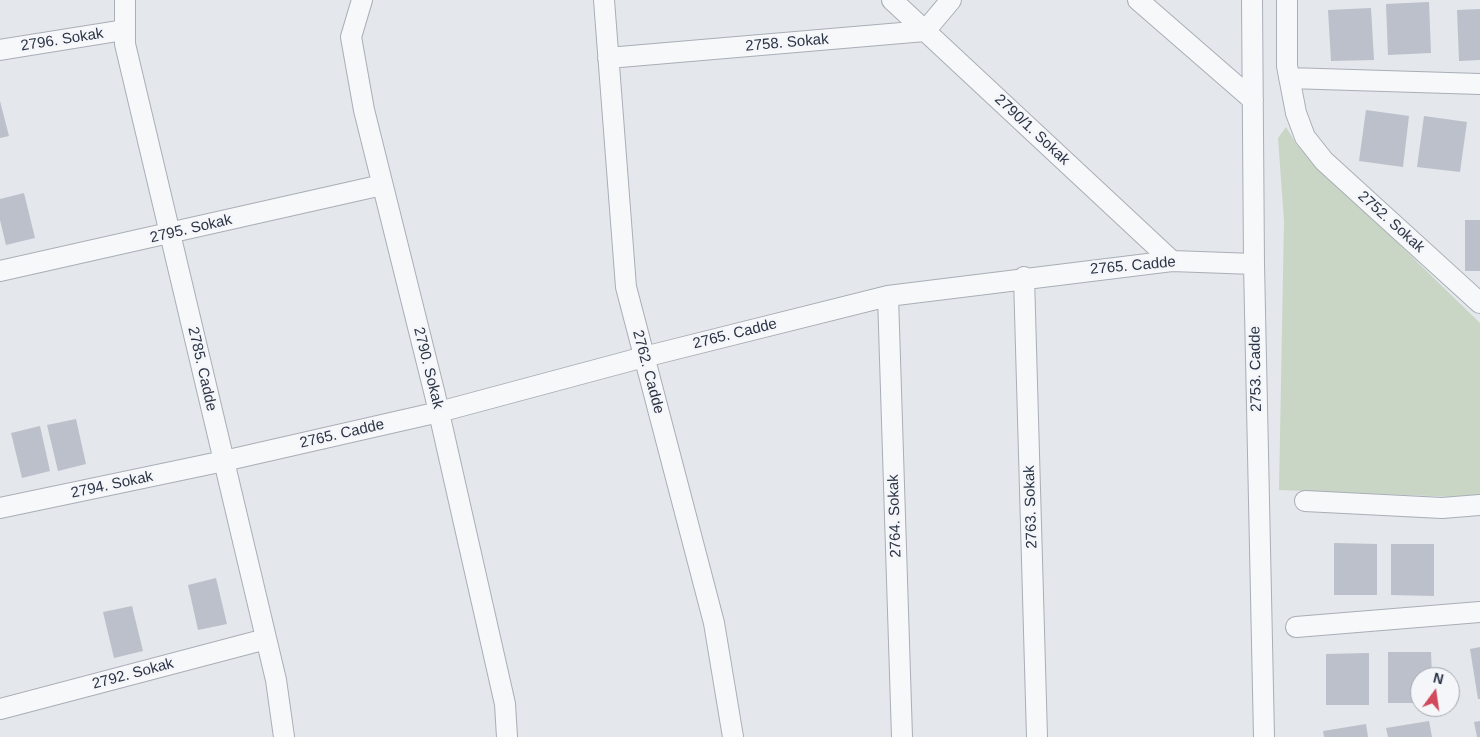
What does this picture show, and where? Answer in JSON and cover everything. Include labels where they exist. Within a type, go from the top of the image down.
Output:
[{"type":"street","name":"2785. Cadde","points":[[125,0],[125,44],[276,680],[284,737]]},
{"type":"street","name":"2790. Sokak","points":[[362,0],[351,37],[364,110],[439,412],[505,704],[507,737]]},
{"type":"street","name":"2762. Cadde","points":[[604,0],[626,287],[714,623],[733,737]]},
{"type":"street","name":"2790/1. Sokak","points":[[892,0],[1172,261]]},
{"type":"street","points":[[925,31],[951,0]]},
{"type":"street","points":[[1138,0],[1253,100]]},
{"type":"street","name":"2753. Cadde","points":[[1252,0],[1254,264],[1264,737]]},
{"type":"street","name":"2752. Sokak","points":[[1287,0],[1287,66],[1296,113],[1305,137],[1324,161],[1478,298]]},
{"type":"street","name":"2796. Sokak","points":[[0,50],[124,30]]},
{"type":"street","name":"2758. Sokak","points":[[608,58],[925,31]]},
{"type":"street","points":[[1289,78],[1480,84]]},
{"type":"street","name":"2795. Sokak","points":[[0,271],[382,185]]},
{"type":"street","name":"2765. Cadde","points":[[224,461],[439,412],[644,357],[888,296],[1024,277],[1172,261],[1254,264]]},
{"type":"street","name":"2763. Sokak","points":[[1024,277],[1037,737]]},
{"type":"street","name":"2764. Sokak","points":[[888,296],[902,737]]},
{"type":"street","name":"2794. Sokak","points":[[0,508],[224,461]]},
{"type":"street","points":[[1304,501],[1442,508],[1480,505]]},
{"type":"street","points":[[1296,627],[1480,612]]},
{"type":"street","name":"2792. Sokak","points":[[0,709],[266,639]]},
{"type":"green space","points":[[1286,127],[1297,145],[1480,323],[1480,498],[1279,490],[1284,221],[1278,138]]},
{"type":"building","points":[[1429,2],[1431,53],[1388,55],[1386,4]]},
{"type":"building","points":[[1371,8],[1374,60],[1331,61],[1328,10]]},
{"type":"building","points":[[1480,9],[1480,60],[1459,61],[1457,10]]},
{"type":"building","points":[[0,101],[9,136],[0,138]]},
{"type":"building","points":[[1366,110],[1409,116],[1403,167],[1359,161]]},
{"type":"building","points":[[1424,116],[1467,122],[1460,172],[1417,167]]},
{"type":"building","points":[[24,193],[35,238],[6,245],[0,220],[0,199]]},
{"type":"building","points":[[1465,220],[1480,220],[1480,271],[1465,271]]},
{"type":"building","points":[[76,419],[86,464],[58,471],[47,425]]},
{"type":"building","points":[[40,426],[50,471],[22,478],[11,433]]},
{"type":"building","points":[[1334,543],[1377,544],[1377,595],[1334,595]]},
{"type":"building","points":[[1391,544],[1434,544],[1434,596],[1391,595]]},
{"type":"building","points":[[216,578],[227,624],[198,630],[188,585]]},
{"type":"building","points":[[132,606],[143,651],[114,658],[103,612]]},
{"type":"building","points":[[1480,647],[1480,699],[1478,699],[1470,649]]},
{"type":"building","points":[[1388,652],[1431,652],[1432,667],[1410,667],[1410,703],[1388,703]]},
{"type":"building","points":[[1369,653],[1369,705],[1326,705],[1326,654]]},
{"type":"building","points":[[1429,721],[1432,737],[1388,737],[1386,728]]},
{"type":"building","points":[[1480,721],[1480,737],[1477,737],[1474,722]]},
{"type":"building","points":[[1366,724],[1368,737],[1324,737],[1323,731]]}]
